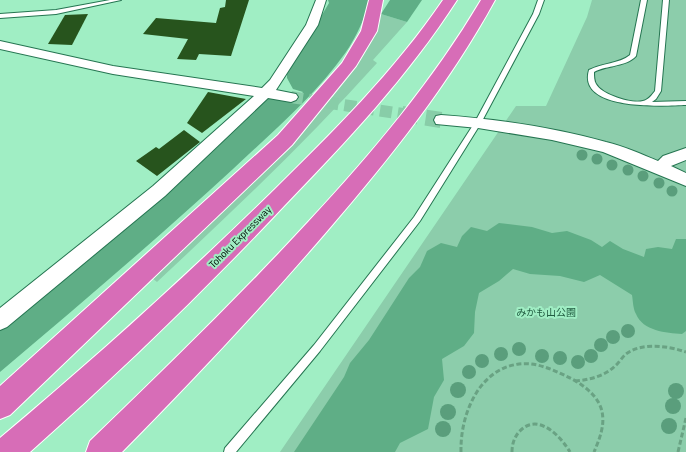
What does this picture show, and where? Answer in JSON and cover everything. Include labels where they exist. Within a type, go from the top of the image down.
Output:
[{"type":"highway","points":[[0,405],[285,140],[348,66],[369,31],[376,0]]},
{"type":"highway","name":"Tohoku Expressway","points":[[7,452],[140,334],[243,235],[324,153],[402,65],[450,0]]},
{"type":"highway","points":[[101,452],[176,378],[284,265],[362,176],[438,80],[463,44],[488,0]]},
{"type":"street","points":[[0,320],[159,191],[265,93],[275,83],[312,24],[321,0]]},
{"type":"street","points":[[0,45],[113,70],[291,97]]},
{"type":"street","points":[[441,120],[478,123],[552,135],[606,147],[686,180]]},
{"type":"street","points":[[660,168],[668,160],[686,154]]},
{"type":"lane","points":[[0,16],[56,12],[118,0]]},
{"type":"lane","points":[[229,452],[317,348],[417,219],[478,123],[536,14],[541,0]]},
{"type":"lane","points":[[644,0],[634,56],[630,60],[598,66],[591,71],[589,77],[593,85],[601,94],[620,101],[642,104],[686,103]]},
{"type":"lane","points":[[642,104],[654,97],[658,91],[666,0]]},
{"type":"path","points":[[575,381],[587,380],[600,376],[614,368],[626,355],[642,348],[661,346],[686,352]]},
{"type":"path","points":[[461,452],[461,434],[466,413],[480,386],[492,374],[506,367],[518,364],[533,364],[550,368],[575,381],[590,392],[600,407],[603,420],[602,433],[594,452]]},
{"type":"path","points":[[678,452],[686,418]]},
{"type":"path","points":[[512,452],[515,436],[521,429],[530,425],[539,424],[557,433],[565,442],[570,452]]},
{"type":"green space","points":[[328,0],[369,0],[360,27],[353,41],[321,84],[278,127],[204,195],[0,372],[0,329],[267,98],[294,101],[303,92],[293,89],[287,78],[287,74],[329,3]]},
{"type":"green space","points":[[390,0],[422,0],[407,22],[381,14]]},
{"type":"green space","name":"みかも山公園","points":[[592,0],[686,0],[686,452],[280,452],[516,106],[546,106],[587,17]]},
{"type":"green space","points":[[381,14],[407,22],[373,60],[377,63],[351,92],[270,175],[214,229],[157,282],[152,278],[287,147],[333,96],[373,36]]},
{"type":"green space","points":[[499,223],[532,227],[552,233],[567,231],[591,240],[602,247],[610,241],[623,249],[644,257],[646,249],[658,247],[672,249],[676,239],[686,239],[686,331],[682,334],[669,333],[649,328],[639,320],[635,312],[632,295],[600,275],[584,282],[560,276],[530,274],[513,269],[499,281],[479,293],[475,312],[474,333],[464,346],[442,359],[444,380],[434,397],[428,429],[400,443],[395,452],[294,452],[344,377],[350,363],[369,340],[409,278],[420,267],[427,251],[441,243],[457,247],[462,236],[471,227],[487,231]]},
{"type":"building","points":[[226,0],[249,0],[231,56],[199,54],[196,60],[177,59],[188,39],[143,34],[156,18],[216,23],[220,8],[225,7]]},
{"type":"building","points":[[88,14],[72,45],[48,44],[65,15]]},
{"type":"building","points":[[208,92],[246,99],[202,133],[187,123]]},
{"type":"building","points":[[184,130],[200,142],[157,176],[136,161],[156,147],[159,149]]},
{"type":"tunnel","points":[[291,97],[409,115]]},
{"type":"tunnel","points":[[402,114],[441,120]]}]
